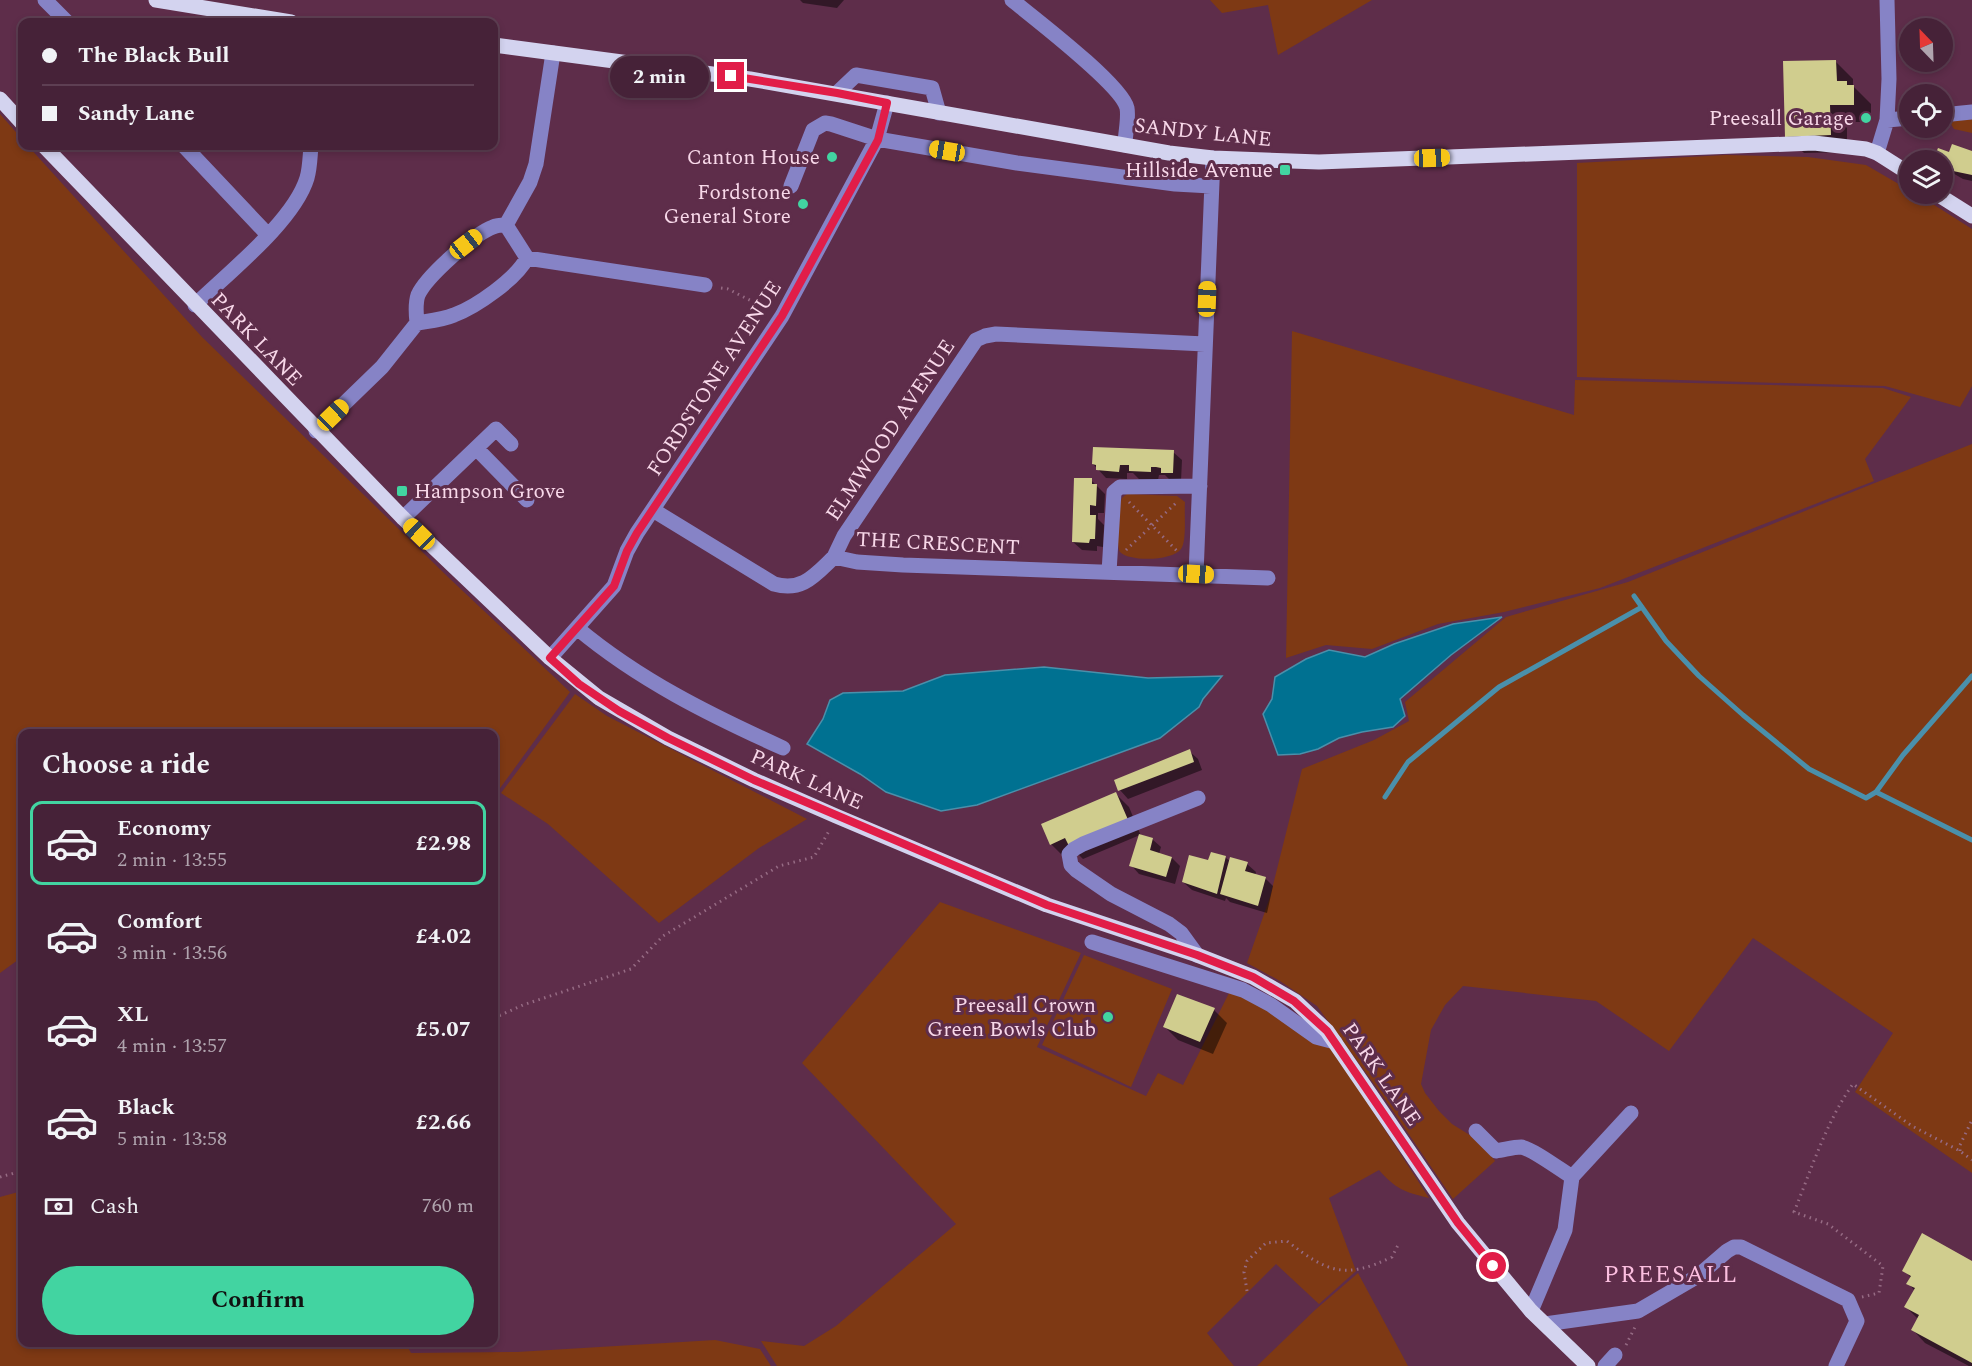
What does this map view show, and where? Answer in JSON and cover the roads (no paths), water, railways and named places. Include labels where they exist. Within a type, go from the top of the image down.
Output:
[{"type":"main road","points":[[156,0],[266,18]]},
{"type":"main road","name":"SANDY LANE","points":[[498,46],[729,76],[837,93],[1125,146],[1213,158],[1319,162],[1814,143],[1866,149],[1899,167]]},
{"type":"main road","points":[[0,99],[18,119]]},
{"type":"main road","name":"PARK LANE","points":[[48,150],[316,431],[403,518],[579,684],[619,711],[668,738],[754,780],[1047,905],[1197,955],[1253,977],[1294,1001],[1314,1018],[1335,1042],[1458,1223],[1531,1311],[1588,1366]]},
{"type":"main road","points":[[1953,204],[1972,216]]},
{"type":"street","points":[[45,0],[63,18]]},
{"type":"street","points":[[1012,0],[1095,69],[1120,95],[1127,108],[1125,146]]},
{"type":"street","points":[[1877,153],[1887,120],[1889,79],[1887,0]]},
{"type":"street","points":[[506,225],[530,182],[536,164],[553,53]]},
{"type":"street","points":[[837,93],[856,75],[932,88],[939,113]]},
{"type":"street","name":"FORDSTONE AVENUE","points":[[550,658],[614,586],[627,551],[782,316],[878,140],[887,103]]},
{"type":"street","points":[[1953,114],[1972,112]]},
{"type":"street","points":[[1887,120],[1899,119]]},
{"type":"street","points":[[791,186],[813,130],[825,123],[878,140],[1017,163],[1174,184],[1211,186]]},
{"type":"street","points":[[188,150],[268,235]]},
{"type":"street","points":[[195,305],[285,217],[298,198],[307,177],[310,150]]},
{"type":"street","points":[[1196,574],[1213,158]]},
{"type":"street","points":[[506,225],[527,258],[705,285]]},
{"type":"street","points":[[316,431],[382,367],[417,323],[416,306],[419,294],[433,276],[447,261],[480,234],[494,226],[506,225]]},
{"type":"street","points":[[417,323],[455,315],[474,304],[522,268],[527,258]]},
{"type":"street","name":"ELMWOOD AVENUE","points":[[834,558],[844,536],[976,340],[996,334],[1205,344]]},
{"type":"street","points":[[403,518],[496,429],[511,444]]},
{"type":"street","points":[[476,448],[527,500]]},
{"type":"street","points":[[1109,572],[1114,492],[1120,487],[1200,486]]},
{"type":"street","name":"THE CRESCENT","points":[[653,510],[774,584],[787,588],[801,585],[834,558],[891,564],[1268,578]]},
{"type":"street","name":"PARK LANE","points":[[578,628],[625,664],[666,690],[716,718],[783,748]]},
{"type":"street","points":[[1197,955],[1181,933],[1169,924],[1111,894],[1076,870],[1071,865],[1069,854],[1083,844],[1198,798]]},
{"type":"street","points":[[1092,942],[1243,990],[1271,1005],[1316,1037],[1335,1042]]},
{"type":"street","points":[[1531,1311],[1565,1230],[1572,1176],[1631,1113]]},
{"type":"street","points":[[1476,1131],[1496,1151],[1520,1147],[1533,1150],[1542,1159],[1572,1176]]},
{"type":"street","points":[[1545,1324],[1638,1311],[1698,1276],[1734,1247],[1746,1249],[1848,1300],[1857,1321],[1836,1366]]},
{"type":"water","points":[[1502,617],[1451,655],[1400,699],[1405,716],[1393,727],[1339,738],[1318,749],[1300,754],[1278,755],[1263,714],[1272,699],[1275,677],[1306,659],[1329,650],[1365,657],[1394,644],[1453,624]]},
{"type":"water","points":[[1044,667],[1148,678],[1222,676],[1199,707],[1160,738],[977,805],[941,811],[886,792],[860,774],[807,744],[823,719],[830,700],[843,693],[903,691],[945,675]]},
{"type":"waterway","points":[[1634,596],[1666,641],[1699,676],[1809,769],[1866,798],[1876,792],[1972,840]]},
{"type":"waterway","points":[[1385,797],[1408,762],[1499,687],[1642,607]]},
{"type":"waterway","points":[[1876,792],[1903,755],[1972,676]]},
{"type":"place","name":"Preesall Garage","points":[[1866,118]]},
{"type":"place","name":"Canton House","points":[[832,157]]},
{"type":"place","name":"Hillside Avenue","points":[[1285,170]]},
{"type":"place","name":"Fordstone General Store","points":[[803,204]]},
{"type":"place","name":"Hampson Grove","points":[[402,491]]},
{"type":"place","name":"Preesall Crown Green Bowls Club","points":[[1108,1017]]},
{"type":"district","name":"PREESALL","points":[[1671,1274]]}]
